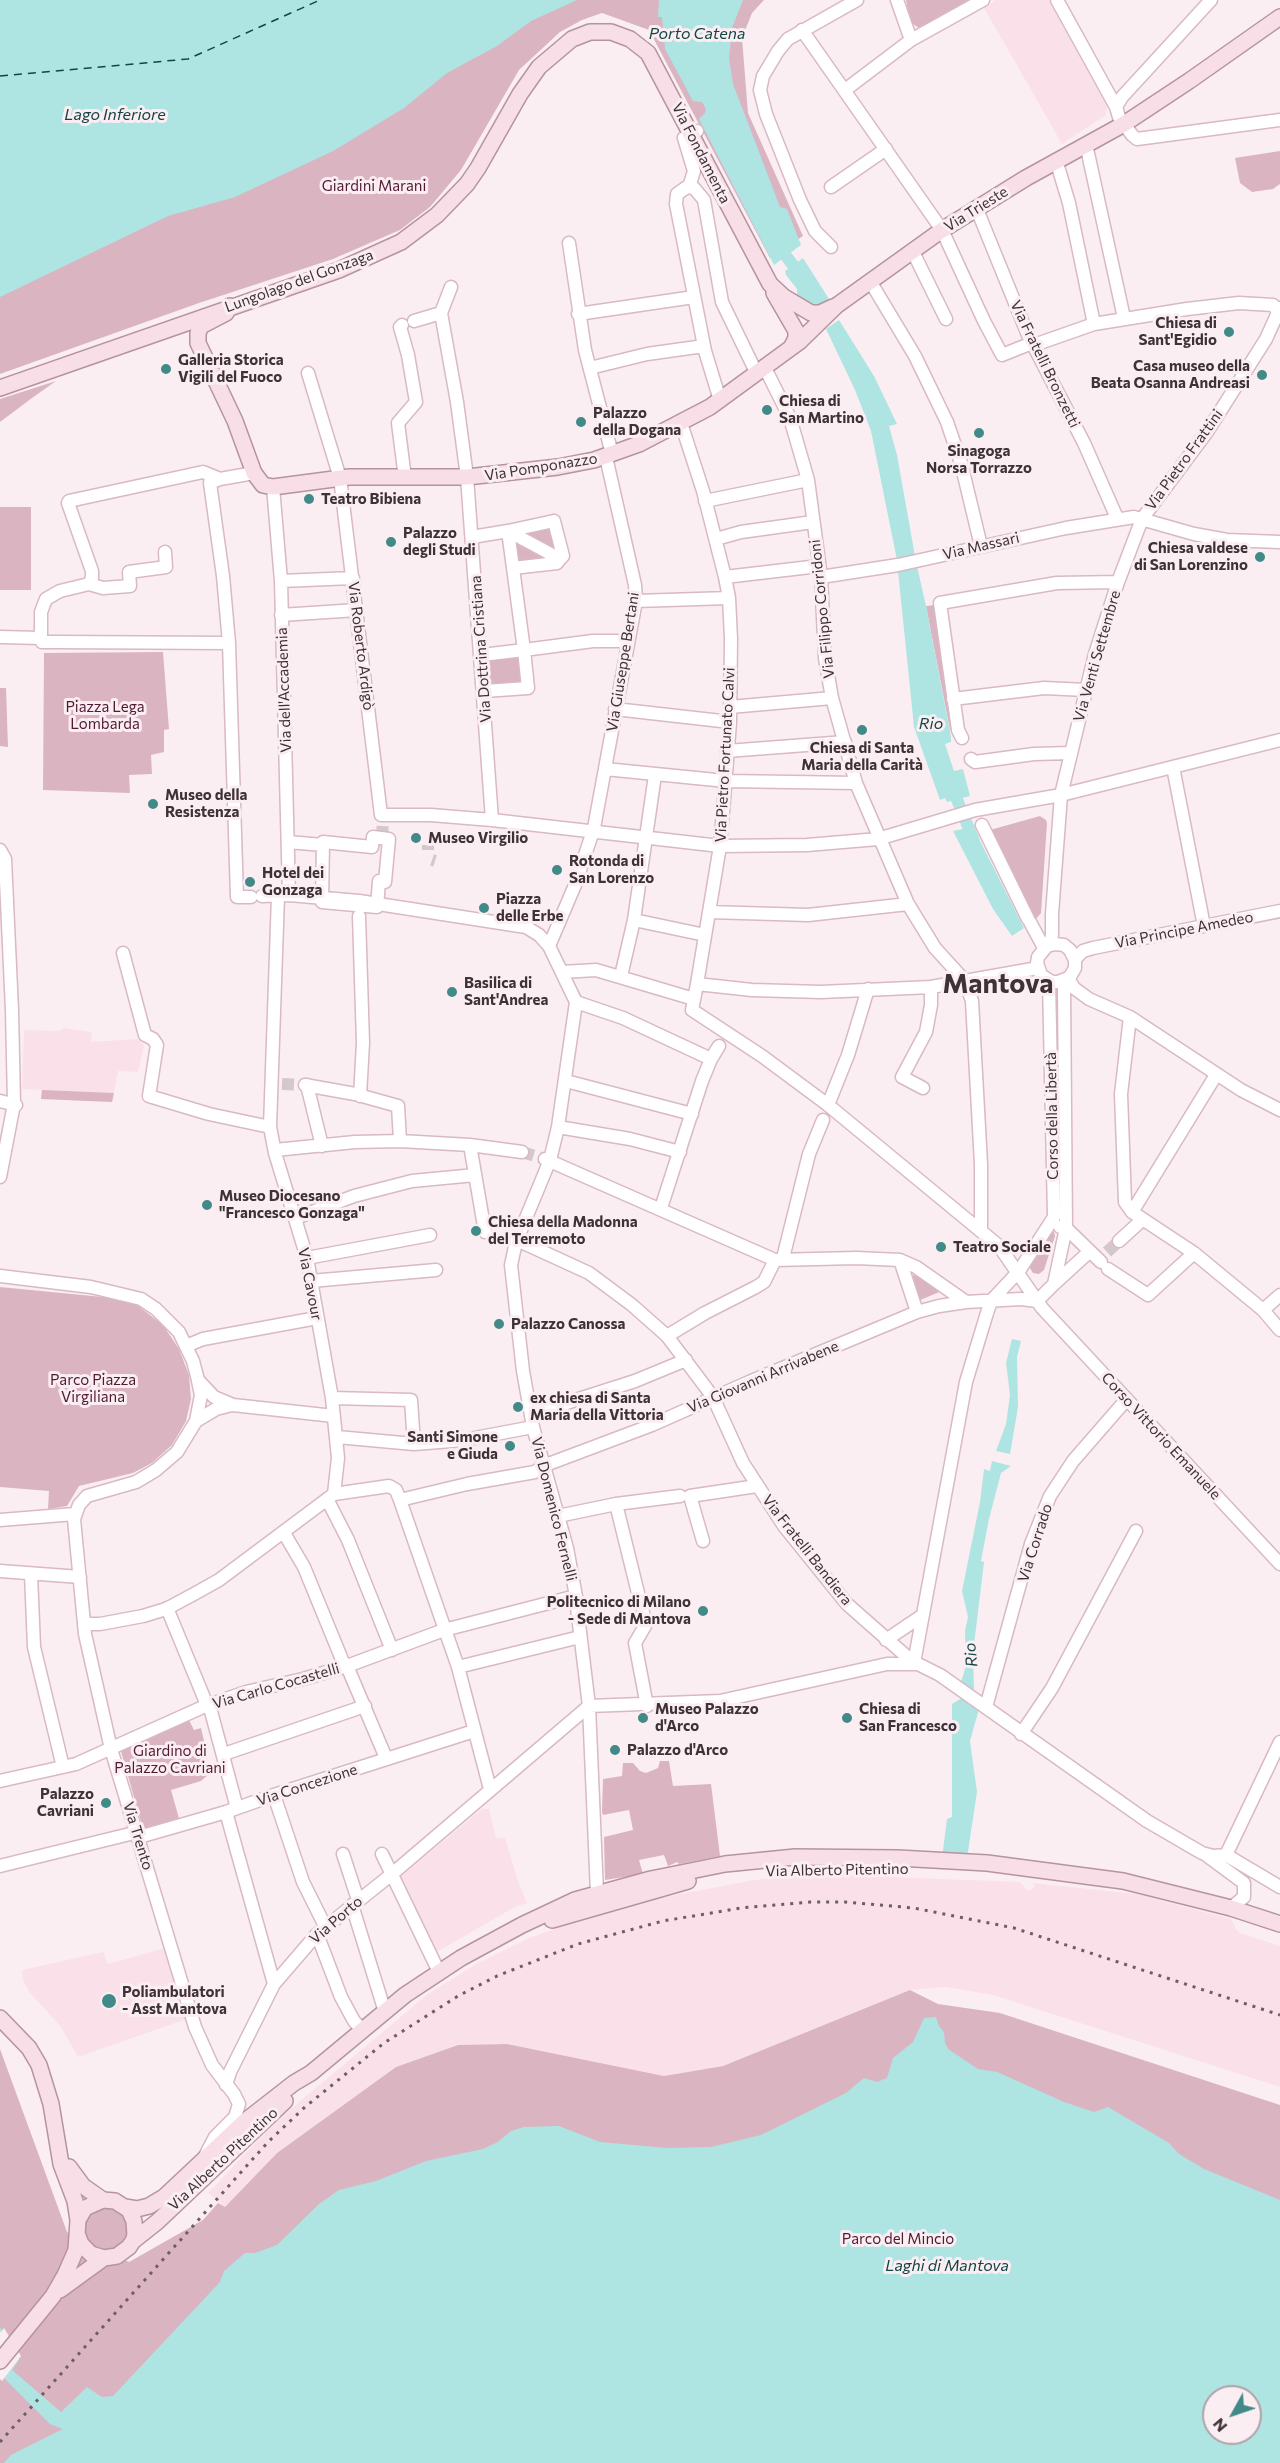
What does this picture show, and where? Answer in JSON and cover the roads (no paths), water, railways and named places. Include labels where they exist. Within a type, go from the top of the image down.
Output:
[{"type":"main road","name":"Via Trieste","points":[[820,322],[836,306],[912,250],[976,207],[1056,160],[1124,124],[1198,76],[1280,17]]},
{"type":"main road","name":"Lungolago del Gonzaga","points":[[0,388],[163,332],[230,306],[339,270],[390,248],[414,234],[437,215],[467,184],[520,94],[548,58],[580,35],[601,31],[618,35]]},
{"type":"main road","name":"Via Fondamenta","points":[[618,35],[638,44],[648,53],[694,133],[795,331],[796,338],[792,346]]},
{"type":"main road","name":"Via Fondamenta","points":[[770,284],[806,312]]},
{"type":"main road","points":[[230,306],[226,313],[204,322],[198,333],[198,343],[262,481]]},
{"type":"main road","name":"Via Trieste","points":[[806,312],[817,314],[836,306]]},
{"type":"main road","name":"Via Pomponazzo","points":[[262,481],[467,477],[558,467],[609,456],[681,423],[720,400],[820,322]]},
{"type":"main road","points":[[163,332],[181,333],[198,343]]},
{"type":"main road","name":"Via Alberto Pitentino","points":[[125,2207],[137,2209],[164,2198],[244,2122],[294,2083],[311,2073],[405,1995],[439,1972],[557,1908],[597,1893],[725,1864],[795,1857],[898,1858],[937,1866]]},
{"type":"main road","name":"Via Alberto Pitentino","points":[[508,1933],[649,1891],[726,1874],[798,1868],[849,1867],[963,1867],[1059,1873],[1123,1881],[1231,1908],[1280,1924]]},
{"type":"main road","points":[[0,2018],[23,2041],[39,2065],[51,2104],[63,2170],[77,2207],[78,2220],[78,2236],[72,2260],[53,2296],[0,2361]]},
{"type":"main road","name":"Via Alberto Pitentino","points":[[133,2241],[157,2222],[297,2091],[311,2073]]},
{"type":"main road","points":[[60,2151],[79,2182],[103,2200]]},
{"type":"main road","points":[[53,2296],[104,2258],[123,2253],[133,2241],[135,2225],[132,2215],[115,2201],[103,2200],[85,2208],[78,2220]]},
{"type":"main road","points":[[78,2236],[86,2250],[104,2258]]},
{"type":"street","points":[[831,247],[815,231],[800,200],[766,114],[760,90],[763,76],[778,51],[793,35],[857,0]]},
{"type":"street","points":[[897,0],[911,40]]},
{"type":"street","points":[[845,90],[911,40],[983,0]]},
{"type":"street","points":[[1057,0],[1116,107],[1119,117],[1135,138]]},
{"type":"street","points":[[1116,107],[1122,97],[1211,0]]},
{"type":"street","points":[[802,30],[942,230],[1002,355],[1094,324],[1124,318],[1239,303],[1273,304],[1280,310]]},
{"type":"street","points":[[1101,136],[1135,138],[1280,120]]},
{"type":"street","points":[[694,133],[684,138],[694,168],[689,187],[676,194],[676,204],[704,346],[720,400]]},
{"type":"street","points":[[1086,144],[1124,318]]},
{"type":"street","points":[[831,187],[886,149]]},
{"type":"street","points":[[1056,160],[1069,203],[1094,324]]},
{"type":"street","name":"Via Filippo Corridoni","points":[[689,187],[697,190],[704,200],[722,302],[790,418],[808,480],[820,571],[825,658],[832,698],[856,783],[878,839],[908,904],[935,948],[966,981]]},
{"type":"street","name":"Via Fratelli Bronzetti","points":[[976,207],[1033,344],[1084,443],[1117,518]]},
{"type":"street","name":"Via Giuseppe Bertani","points":[[549,946],[580,873],[593,833],[636,601],[635,585],[609,456],[578,314],[569,243]]},
{"type":"street","points":[[912,250],[946,319]]},
{"type":"street","points":[[870,281],[923,371],[947,422],[961,463],[981,546]]},
{"type":"street","points":[[405,478],[398,423],[414,406],[410,365],[400,327],[441,312],[451,287]]},
{"type":"street","points":[[578,314],[694,297]]},
{"type":"street","name":"Via Pietro Frattini","points":[[1142,519],[1207,432],[1266,339],[1280,310]]},
{"type":"street","name":"Via Dottrina Cristiana","points":[[441,312],[467,477],[482,655],[492,820]]},
{"type":"street","points":[[1266,339],[1280,338]]},
{"type":"street","points":[[590,368],[647,354],[704,346]]},
{"type":"street","name":"Via Roberto Ardigò","points":[[308,373],[340,478],[382,816],[431,814],[492,820]]},
{"type":"street","name":"Via Pietro Fortunato Calvi","points":[[681,423],[716,539],[729,598],[730,722],[726,781],[720,846],[699,984],[693,1004]]},
{"type":"street","points":[[88,584],[92,578],[92,572],[68,501],[202,472],[220,479],[262,481]]},
{"type":"street","points":[[220,479],[210,482],[223,576],[229,643],[237,897],[284,895],[322,897],[377,903],[526,927],[539,935],[549,946],[576,1007],[634,1023],[711,1059]]},
{"type":"street","points":[[705,501],[808,480]]},
{"type":"street","name":"Via dell'Accademia","points":[[262,481],[281,581],[288,842],[284,895]]},
{"type":"street","name":"Via Massari","points":[[725,577],[898,565],[1117,518],[1134,517],[1194,534],[1227,540],[1250,543],[1280,542]]},
{"type":"street","name":"Via Venti Settembre","points":[[1047,946],[1052,935],[1051,919],[1061,795],[1086,690],[1118,582],[1142,519]]},
{"type":"street","points":[[472,537],[554,521],[563,556],[560,560],[557,563],[513,568]]},
{"type":"street","points":[[716,539],[741,532],[813,522]]},
{"type":"street","points":[[508,531],[560,560]]},
{"type":"street","points":[[484,692],[528,688],[508,531]]},
{"type":"street","points":[[165,552],[166,567],[129,572],[130,586],[103,588],[88,584],[57,592],[44,602],[41,612],[42,642],[229,643]]},
{"type":"street","points":[[281,581],[353,578]]},
{"type":"street","points":[[962,738],[958,730],[940,603],[1057,582],[1118,582]]},
{"type":"street","points":[[636,601],[729,598]]},
{"type":"street","points":[[281,615],[357,610]]},
{"type":"street","points":[[0,638],[41,638]]},
{"type":"street","points":[[482,655],[592,641],[627,641]]},
{"type":"street","points":[[954,699],[1044,688],[1086,690]]},
{"type":"street","points":[[730,707],[832,698]]},
{"type":"street","points":[[615,709],[730,722]]},
{"type":"street","points":[[492,820],[720,846],[807,845],[878,839],[975,810],[1061,795],[1280,740]]},
{"type":"street","points":[[727,752],[845,742]]},
{"type":"street","points":[[971,759],[975,762],[1034,754],[1071,753]]},
{"type":"street","points":[[1173,767],[1204,926]]},
{"type":"street","points":[[605,769],[726,781],[856,783]]},
{"type":"street","points":[[622,972],[634,920],[655,775]]},
{"type":"street","points":[[982,825],[1029,920],[1047,946]]},
{"type":"street","points":[[373,837],[389,839],[385,882],[379,882],[377,907],[359,908],[322,902],[323,845],[323,842],[372,847],[373,837]]},
{"type":"street","points":[[288,842],[323,845]]},
{"type":"street","points":[[0,850],[5,859],[15,1104],[0,1177]]},
{"type":"street","name":"Via Cavour","points":[[284,895],[276,989],[276,1082],[270,1127],[307,1258],[332,1398],[338,1458],[330,1499]]},
{"type":"street","points":[[709,912],[808,915],[908,904]]},
{"type":"street","points":[[357,1095],[363,1043],[359,908]]},
{"type":"street","name":"Via Principe Amedeo","points":[[1075,959],[1089,949],[1280,911]]},
{"type":"street","points":[[634,920],[705,936]]},
{"type":"street","points":[[1064,945],[1075,959],[1075,968],[1068,978],[1058,982],[1049,981],[1041,975],[1038,968],[1038,957],[1047,946],[1064,945]]},
{"type":"street","points":[[123,953],[145,1035],[157,1045],[149,1096],[209,1114],[270,1127]]},
{"type":"street","points":[[699,984],[752,990],[821,992],[931,987],[1038,968]]},
{"type":"street","name":"Corso Vittorio Emanuele","points":[[562,972],[591,969],[622,972],[693,1004],[828,1105],[981,1230],[999,1246],[1019,1271],[1020,1277],[1040,1304],[1126,1400],[1280,1564]]},
{"type":"street","points":[[1068,978],[1074,988],[1089,999],[1130,1017],[1216,1075],[1280,1110]]},
{"type":"street","name":"Corso della Libertà","points":[[1059,1222],[1064,987],[1068,978]]},
{"type":"street","points":[[966,981],[972,1001],[980,1144],[981,1230]]},
{"type":"street","name":"Corso della Libertà","points":[[1049,981],[1059,1222]]},
{"type":"street","points":[[923,1088],[902,1077],[926,1032],[931,1005],[931,987]]},
{"type":"street","points":[[828,1105],[848,1055],[868,989]]},
{"type":"street","name":"Via Domenico Fernelli","points":[[576,1007],[558,1126],[517,1240],[511,1265],[523,1371],[532,1420],[558,1516],[576,1596],[589,1707],[597,1893]]},
{"type":"street","points":[[1130,1017],[1121,1094],[1125,1202],[1142,1220],[1194,1253],[1263,1310],[1280,1330]]},
{"type":"street","points":[[661,1208],[711,1059],[720,1046]]},
{"type":"street","points":[[1132,1212],[1216,1075]]},
{"type":"street","points":[[566,1081],[692,1113]]},
{"type":"street","points":[[322,1146],[306,1085],[398,1106],[400,1141]]},
{"type":"street","points":[[0,1101],[15,1104]]},
{"type":"street","points":[[667,1336],[764,1282],[779,1259],[811,1148],[823,1120]]},
{"type":"street","points":[[558,1126],[630,1139],[680,1152]]},
{"type":"street","points":[[275,1150],[355,1142],[400,1141],[470,1145],[522,1152]]},
{"type":"street","points":[[470,1145],[485,1232]]},
{"type":"street","points":[[548,1159],[779,1259],[900,1260],[916,1267],[966,1302]]},
{"type":"street","points":[[296,1218],[354,1196],[412,1181],[476,1175]]},
{"type":"street","points":[[1119,1241],[1142,1220]]},
{"type":"street","points":[[1059,1222],[1101,1259],[1148,1295],[1194,1253]]},
{"type":"street","points":[[914,1664],[966,1382],[991,1301],[1059,1222]]},
{"type":"street","points":[[1054,1284],[1059,1222]]},
{"type":"street","points":[[307,1258],[430,1235]]},
{"type":"street","name":"Via Fratelli Bandiera","points":[[517,1240],[589,1273],[632,1305],[667,1336],[713,1397],[743,1463],[784,1526],[847,1604],[914,1664]]},
{"type":"street","points":[[1040,1304],[1054,1284],[1101,1259]]},
{"type":"street","points":[[900,1260],[917,1312]]},
{"type":"street","points":[[311,1281],[436,1269]]},
{"type":"street","points":[[0,1276],[91,1287],[141,1299],[168,1320],[179,1332],[199,1381],[200,1400],[195,1421],[188,1436],[168,1462],[136,1482],[87,1496],[75,1514],[0,1520]]},
{"type":"street","points":[[1263,1310],[1280,1295]]},
{"type":"street","name":"Via Giovanni Arrivabene","points":[[400,1500],[467,1484],[535,1472],[543,1466],[652,1425],[713,1397],[917,1312],[966,1302],[1021,1299],[1040,1304]]},
{"type":"street","points":[[186,1346],[203,1339],[317,1318]]},
{"type":"street","points":[[337,1437],[414,1444],[464,1440],[532,1420],[686,1360]]},
{"type":"street","points":[[199,1381],[214,1397],[233,1405],[334,1416]]},
{"type":"street","points":[[332,1398],[411,1400],[414,1444]]},
{"type":"street","name":"Via Corrado","points":[[982,1704],[1031,1544],[1050,1496],[1073,1461],[1126,1400]]},
{"type":"street","points":[[195,1421],[216,1409],[233,1405]]},
{"type":"street","points":[[84,1624],[100,1624],[169,1612],[285,1534],[330,1499],[389,1486],[396,1491],[400,1500],[458,1667],[490,1789]]},
{"type":"street","points":[[558,1516],[616,1504],[757,1486]]},
{"type":"street","points":[[685,1496],[703,1541]]},
{"type":"street","points":[[330,1499],[392,1650]]},
{"type":"street","points":[[616,1504],[639,1597]]},
{"type":"street","name":"Via Trento","points":[[75,1514],[84,1624],[111,1749],[139,1834],[195,2027],[212,2065],[237,2099],[239,2108]]},
{"type":"street","points":[[1021,1734],[1052,1688],[1136,1531]]},
{"type":"street","points":[[285,1534],[304,1566],[386,1758]]},
{"type":"street","points":[[0,1571],[80,1577]]},
{"type":"street","points":[[31,1574],[34,1647],[63,1767]]},
{"type":"street","name":"Via Carlo Cocastelli","points":[[0,1781],[63,1767],[111,1749],[208,1705],[246,1692],[346,1666],[444,1630],[576,1596]]},
{"type":"street","points":[[169,1612],[208,1705],[224,1754],[232,1810],[274,1984]]},
{"type":"street","points":[[643,1612],[645,1626],[634,1643],[647,1706]]},
{"type":"street","points":[[884,1637],[923,1614]]},
{"type":"street","points":[[458,1667],[580,1637]]},
{"type":"street","points":[[589,1707],[691,1704],[754,1694],[887,1664],[914,1664],[928,1668],[1146,1821],[1205,1854],[1244,1883],[1244,1897],[1231,1908]]},
{"type":"street","points":[[224,1754],[365,1706]]},
{"type":"street","name":"Via Porto","points":[[226,2085],[230,2072],[274,1984],[321,1930],[392,1874],[589,1707]]},
{"type":"street","name":"Via Concezione","points":[[0,1866],[232,1810],[474,1731]]},
{"type":"street","points":[[1226,1855],[1280,1742]]},
{"type":"street","points":[[274,1795],[321,1930],[341,1997],[354,2021],[363,2031]]},
{"type":"street","points":[[343,1854],[385,2012]]},
{"type":"street","points":[[382,1854],[439,1972]]},
{"type":"street","points":[[1205,1854],[1226,1855],[1280,1887]]},
{"type":"street","name":"Via Alberto Pitentino","points":[[549,1921],[563,1911],[586,1903],[597,1893]]},
{"type":"street","name":"Via Alberto Pitentino","points":[[203,2161],[213,2140],[235,2117],[239,2108]]},
{"type":"water","name":"Lago Inferiore","points":[[0,0],[577,0],[531,21],[497,46],[447,73],[404,108],[333,151],[235,197],[168,216],[0,297]]},
{"type":"water","name":"Porto Catena","points":[[659,0],[743,0],[732,28],[729,58],[733,84],[780,207],[787,209],[801,245],[774,265],[699,119],[706,109],[702,102],[693,101],[665,49],[662,17],[658,17]]},
{"type":"water","points":[[803,258],[829,299],[820,305],[812,306],[804,302],[797,295],[797,289],[786,275],[785,271]]},
{"type":"water","points":[[839,320],[874,376],[897,424],[889,426],[897,455],[915,556],[897,560],[871,431],[855,390],[826,329]]},
{"type":"water","name":"Rio","points":[[917,566],[951,737],[951,742],[945,744],[954,771],[963,769],[970,796],[947,802],[945,798],[940,800],[914,727],[898,571]]},
{"type":"water","points":[[973,827],[1024,928],[1012,936],[993,909],[953,831]]},
{"type":"water","points":[[1012,1339],[1021,1341],[1017,1357],[1018,1407],[1010,1454],[996,1451],[1006,1424],[1010,1395],[1006,1363]]},
{"type":"water","name":"Rio","points":[[992,1461],[1011,1466],[1001,1473],[981,1561],[984,1562],[973,1653],[974,1690],[961,1682],[966,1666],[965,1631],[968,1617],[962,1591],[980,1502],[984,1469],[990,1471]]},
{"type":"water","name":"Rio","points":[[962,1698],[979,1709],[970,1741],[977,1792],[967,1858],[942,1858],[947,1819],[952,1817],[952,1704]]},
{"type":"water","name":"Laghi di Mantova","points":[[936,2017],[944,2032],[948,2049],[978,2069],[997,2072],[1064,2102],[1094,2112],[1108,2107],[1169,2143],[1179,2154],[1204,2169],[1280,2200],[1280,2463],[4,2463],[11,2455],[63,2429],[50,2424],[0,2374],[0,2327],[19,2360],[12,2370],[61,2412],[87,2387],[102,2397],[113,2396],[220,2282],[224,2271],[245,2253],[255,2253],[277,2245],[319,2204],[339,2190],[376,2181],[426,2161],[483,2149],[498,2142],[511,2131],[524,2127],[559,2126],[600,2142],[667,2148],[711,2147],[761,2135],[846,2093],[864,2078],[877,2082],[887,2078],[893,2058],[913,2042],[924,2018]]},
{"type":"waterway","points":[[786,256],[802,277]]},
{"type":"waterway","name":"Rio","points":[[951,785],[974,841]]},
{"type":"tunnel","points":[[382,838],[383,818]]},
{"type":"tunnel","points":[[428,845],[428,850]]},
{"type":"tunnel","points":[[282,1084],[305,1085]]},
{"type":"tunnel","points":[[522,1152],[545,1159]]},
{"type":"tunnel","points":[[1107,1252],[1119,1241]]},
{"type":"railway","points":[[0,2442],[268,2142],[305,2107],[384,2043],[458,1996],[497,1976],[578,1944],[663,1921],[741,1908],[810,1902],[845,1902],[914,1908],[1014,1928],[1280,2015]]},
{"type":"place","name":"Chiesa di Sant'Egidio","points":[[1229,332]]},
{"type":"place","name":"Galleria Storica Vigili del Fuoco","points":[[166,369]]},
{"type":"place","name":"Casa museo della Beata Osanna Andreasi","points":[[1262,375]]},
{"type":"place","name":"Chiesa di San Martino","points":[[767,410]]},
{"type":"place","name":"Palazzo della Dogana","points":[[581,422]]},
{"type":"place","name":"Sinagoga Norsa Torrazzo","points":[[979,433]]},
{"type":"place","name":"Teatro Bibiena","points":[[309,499]]},
{"type":"place","name":"Palazzo degli Studi","points":[[391,542]]},
{"type":"place","name":"Chiesa valdese di San Lorenzino","points":[[1260,557]]},
{"type":"place","name":"Chiesa di Santa Maria della Carità","points":[[862,730]]},
{"type":"place","name":"Museo della Resistenza","points":[[153,804]]},
{"type":"place","name":"Museo Virgilio","points":[[416,838]]},
{"type":"place","name":"Rotonda di San Lorenzo","points":[[557,870]]},
{"type":"place","name":"Hotel dei Gonzaga","points":[[250,882]]},
{"type":"place","name":"Piazza delle Erbe","points":[[484,908]]},
{"type":"place","name":"Basilica di Sant'Andrea","points":[[452,992]]},
{"type":"place","name":"Museo Diocesano \"Francesco Gonzaga\"","points":[[207,1205]]},
{"type":"place","name":"Chiesa della Madonna del Terremoto","points":[[476,1231]]},
{"type":"place","name":"Teatro Sociale","points":[[941,1247]]},
{"type":"place","name":"Palazzo Canossa","points":[[499,1324]]},
{"type":"place","name":"ex chiesa di Santa Maria della Vittoria","points":[[518,1407]]},
{"type":"place","name":"Santi Simone e Giuda","points":[[510,1446]]},
{"type":"place","name":"Politecnico di Milano - Sede di Mantova","points":[[703,1611]]},
{"type":"place","name":"Museo Palazzo d'Arco","points":[[643,1718]]},
{"type":"place","name":"Chiesa di San Francesco","points":[[847,1718]]},
{"type":"place","name":"Palazzo d'Arco","points":[[615,1750]]},
{"type":"place","name":"Palazzo Cavriani","points":[[106,1803]]},
{"type":"place","name":"Poliambulatori - Asst Mantova","points":[[109,2001]]},
{"type":"district","name":"Mantova","points":[[998,984]]},
{"type":"park label","name":"Giardini Marani","points":[[374,186]]},
{"type":"park label","name":"Piazza Lega Lombarda","points":[[105,716]]},
{"type":"park label","name":"Parco Piazza Virgiliana","points":[[93,1388]]},
{"type":"park label","name":"Giardino di Palazzo Cavriani","points":[[170,1760]]},
{"type":"park label","name":"Parco del Mincio","points":[[898,2239]]}]
